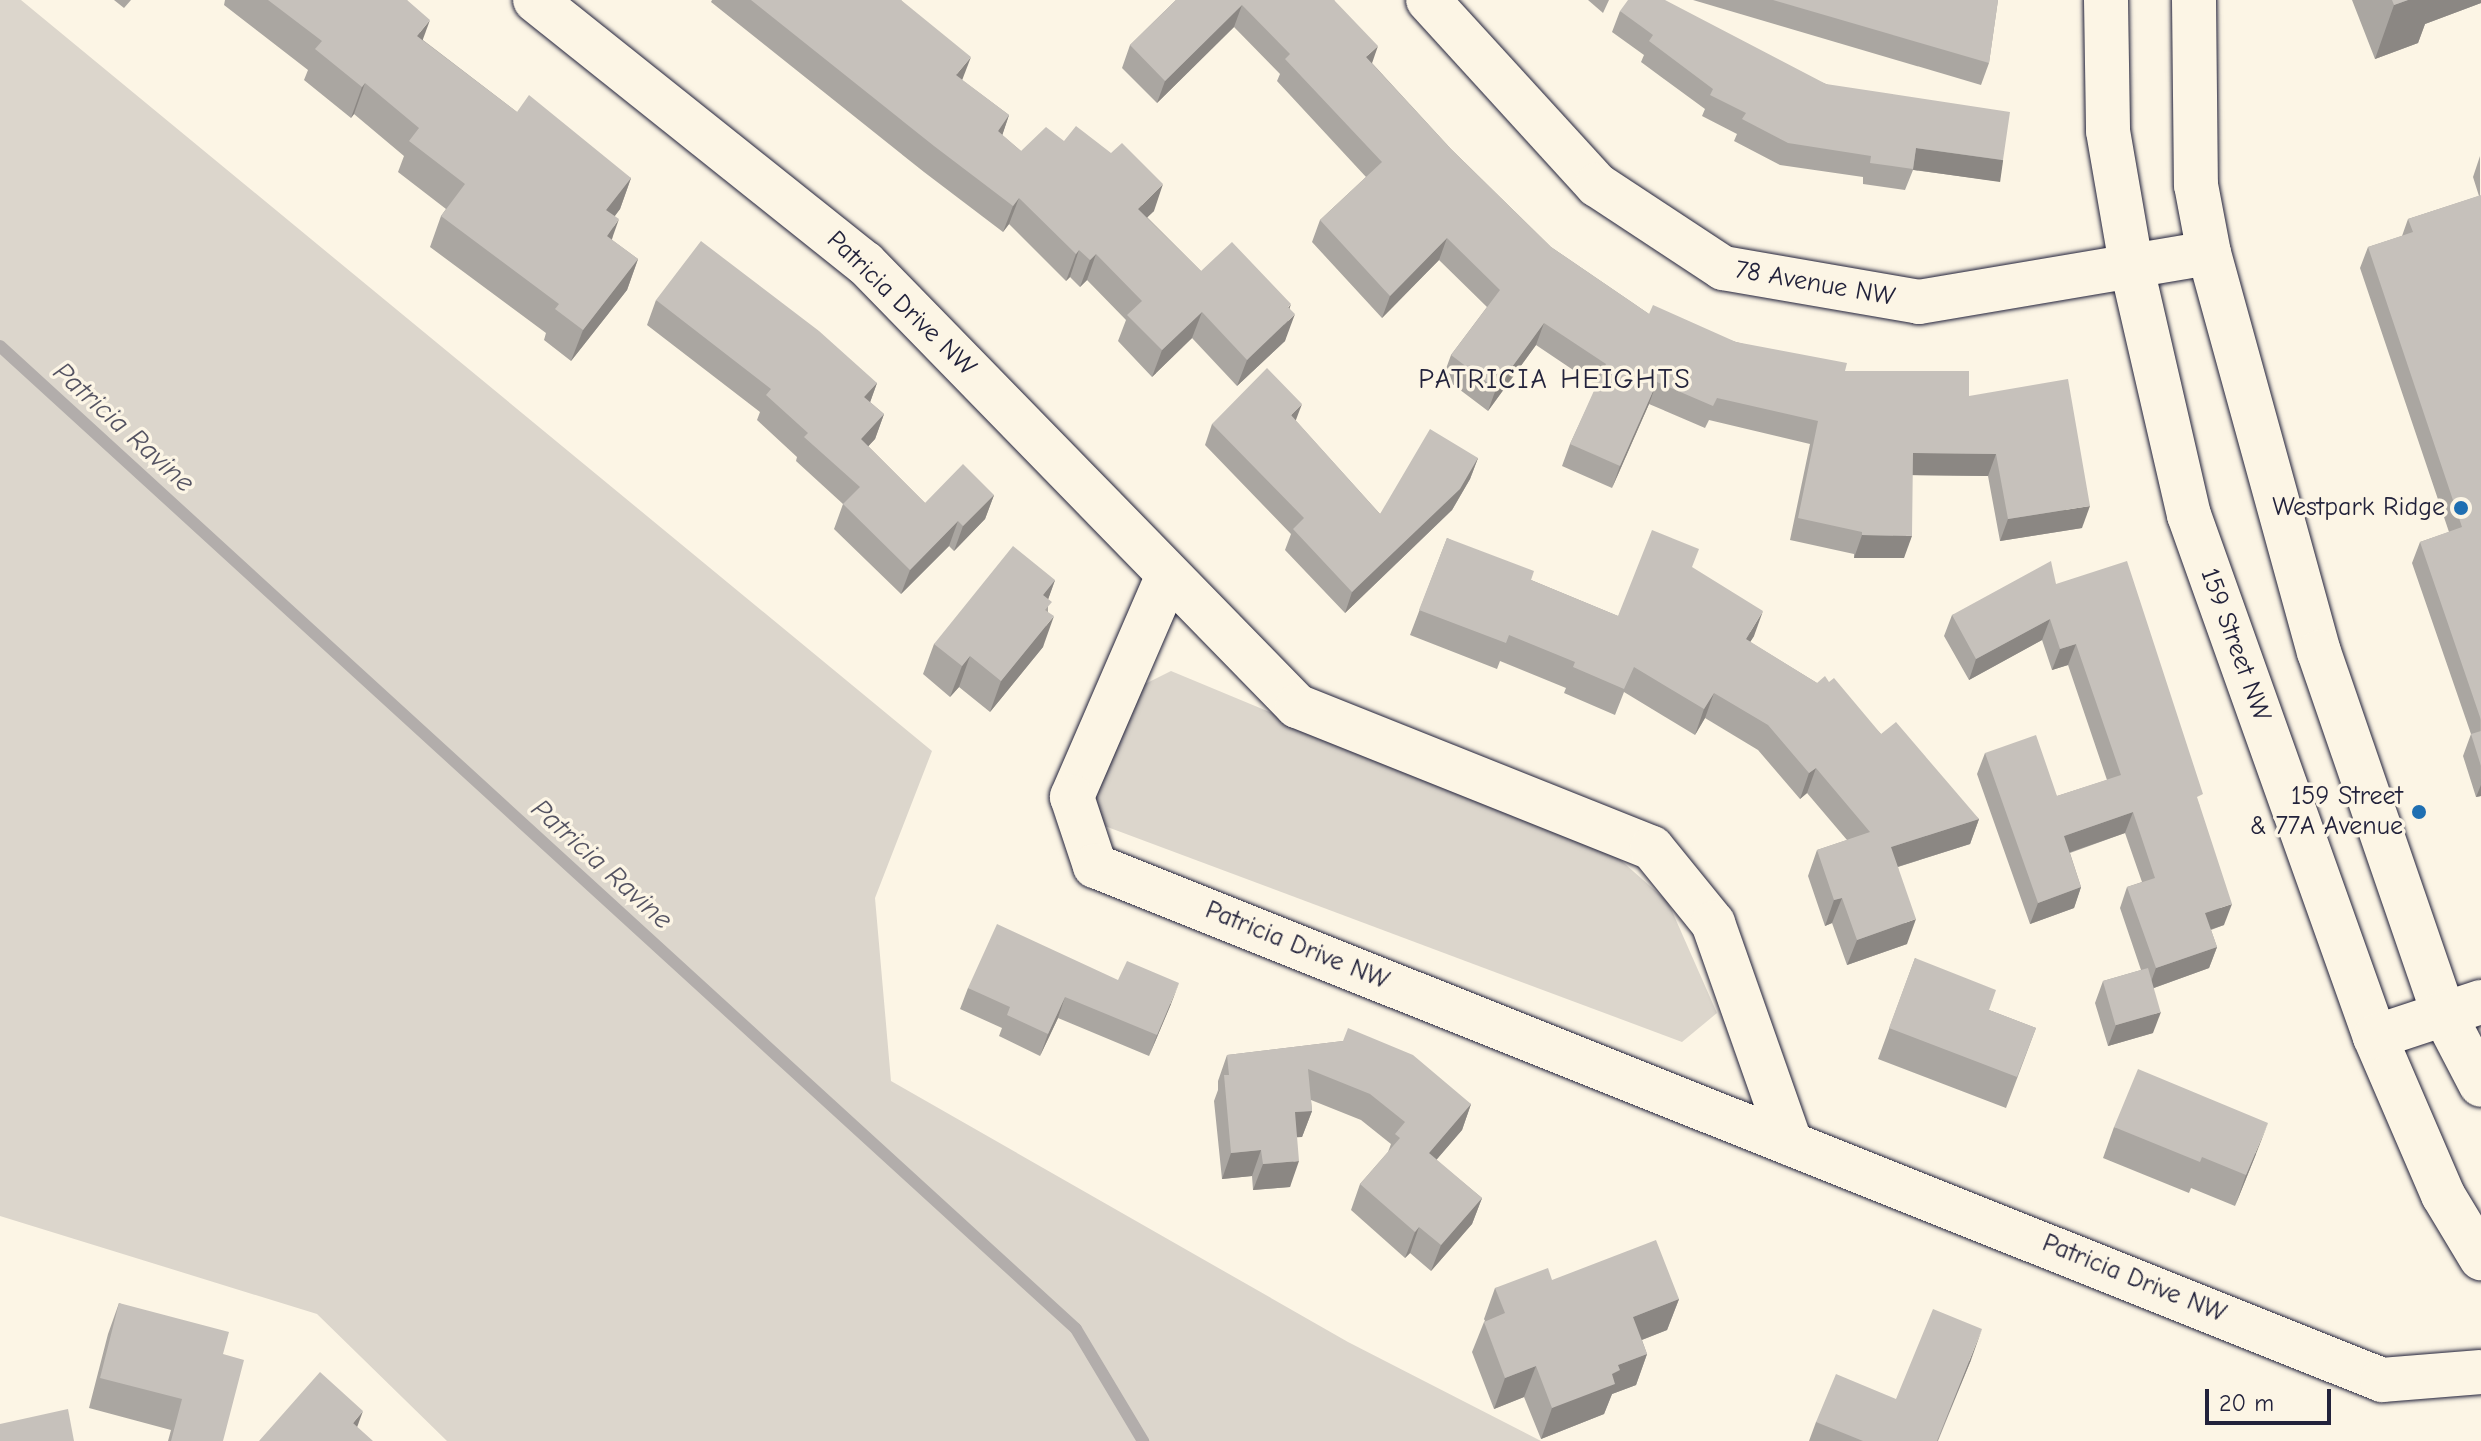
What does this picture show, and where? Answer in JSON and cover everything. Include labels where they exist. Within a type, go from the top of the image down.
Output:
[{"type":"street","name":"Patricia Drive NW","points":[[535,0],[865,263],[1297,706],[1652,848],[1713,923],[1791,1144]]},
{"type":"street","name":"78 Avenue NW","points":[[1428,0],[1597,185],[1723,268],[1919,302],[2209,253]]},
{"type":"street","name":"159 Street NW","points":[[2106,0],[2108,131],[2131,264],[2189,515],[2375,1037],[2443,1195],[2481,1258]]},
{"type":"street","points":[[2194,0],[2196,185],[2209,253],[2319,652],[2462,1007],[2481,1085]]},
{"type":"street","name":"Patricia Drive NW","points":[[1168,575],[1072,797],[1095,866],[2382,1380],[2481,1372]]},
{"type":"street","points":[[2375,1037],[2462,1007]]},
{"type":"shaded area","points":[[0,0],[21,0],[932,751],[875,898],[891,1081],[1348,1342],[1541,1441],[447,1441],[317,1314],[0,1216]]},
{"type":"shaded area","points":[[1171,671],[1616,856],[1668,902],[1717,1013],[1682,1042],[1102,825],[1088,788],[1141,686]]},
{"type":"building","points":[[268,0],[407,0],[430,20],[417,36],[517,112],[529,95],[631,178],[606,210],[619,219],[607,236],[638,259],[583,330],[555,309],[559,304],[441,216],[465,184],[409,141],[419,128],[365,83],[362,87],[315,49],[322,41]]},
{"type":"building","points":[[751,0],[901,0],[971,57],[956,75],[1009,115],[998,131],[1021,151],[1046,127],[1064,141],[1076,126],[1111,153],[1122,143],[1163,184],[1138,209],[1201,271],[1232,242],[1291,304],[1288,307],[1295,314],[1247,360],[1202,312],[1162,350],[1127,315],[1142,301],[1096,254],[1090,260],[1079,250],[1076,254],[1019,198],[1013,206]]},
{"type":"building","points":[[1176,0],[1334,0],[1378,46],[1366,57],[1451,149],[1551,247],[1649,314],[1653,305],[1736,342],[1847,363],[1845,371],[1969,371],[1969,396],[2068,379],[2090,506],[2008,519],[1996,454],[1913,453],[1912,536],[1862,535],[1862,532],[1798,518],[1818,421],[1717,398],[1713,406],[1657,382],[1620,466],[1570,444],[1606,364],[1544,323],[1496,389],[1451,355],[1500,290],[1447,238],[1390,296],[1320,220],[1382,162],[1285,59],[1290,54],[1242,5],[1165,81],[1130,45]]},
{"type":"building","points":[[1628,0],[1665,0],[1826,84],[2010,112],[2003,160],[1916,148],[1913,169],[1870,163],[1871,156],[1788,143],[1742,119],[1746,113],[1710,95],[1713,89],[1649,41],[1653,35],[1620,11]]},
{"type":"building","points":[[1773,0],[1998,0],[1989,63]]},
{"type":"building","name":"Westpark Ridge","points":[[2481,195],[2481,720],[2420,542],[2462,527],[2368,247],[2413,232],[2408,219]]},
{"type":"building","points":[[701,241],[819,331],[877,383],[864,397],[884,414],[861,439],[925,503],[963,464],[994,495],[963,526],[958,521],[910,570],[843,504],[860,487],[804,437],[808,433],[766,395],[771,389],[656,300]]},
{"type":"building","points":[[1267,368],[1302,404],[1291,415],[1380,514],[1430,429],[1478,458],[1460,489],[1352,592],[1293,529],[1304,518],[1212,424]]},
{"type":"building","points":[[1652,530],[1699,549],[1692,567],[1763,611],[1746,639],[1817,683],[1825,676],[1829,682],[1834,678],[1881,734],[1896,722],[1979,819],[1891,847],[1916,919],[1857,940],[1842,898],[1834,900],[1817,850],[1870,832],[1816,768],[1809,773],[1768,725],[1714,693],[1704,709],[1634,667],[1624,689],[1573,667],[1575,662],[1509,635],[1506,643],[1419,610],[1447,538],[1534,571],[1531,580],[1618,616]]},
{"type":"building","points":[[1013,546],[1055,580],[1043,595],[1052,602],[1045,610],[1054,616],[1001,681],[970,656],[962,666],[934,644]]},
{"type":"building","points":[[2051,561],[2056,584],[2127,561],[2203,794],[2197,797],[2232,904],[2205,913],[2217,947],[2156,968],[2127,887],[2155,878],[2133,812],[2064,836],[2081,887],[2038,903],[1985,753],[2036,735],[2057,796],[2121,775],[2076,644],[2060,649],[2050,619],[1976,659],[1952,615]]},
{"type":"building","points":[[2481,731],[2481,766],[2471,734]]},
{"type":"building","points":[[997,924],[1118,980],[1127,961],[1179,983],[1157,1035],[1065,997],[1048,1034],[1007,1015],[1010,1007],[968,988]]},
{"type":"building","points":[[1915,958],[1996,990],[1989,1010],[2036,1028],[2017,1077],[1889,1028]]},
{"type":"building","points":[[2148,968],[2161,1012],[2116,1025],[2103,981]]},
{"type":"building","points":[[1348,1028],[1413,1055],[1471,1104],[1429,1153],[1482,1198],[1441,1245],[1419,1227],[1415,1232],[1360,1184],[1400,1138],[1395,1134],[1405,1122],[1370,1094],[1308,1069],[1312,1111],[1295,1112],[1299,1161],[1263,1164],[1261,1150],[1231,1153],[1224,1075],[1229,1075],[1227,1055],[1343,1041]]},
{"type":"building","points":[[2138,1069],[2268,1123],[2246,1175],[2202,1157],[2200,1162],[2114,1127]]},
{"type":"building","points":[[1656,1240],[1679,1299],[1633,1317],[1647,1354],[1618,1365],[1620,1370],[1612,1374],[1615,1384],[1552,1408],[1536,1366],[1505,1378],[1484,1322],[1505,1313],[1495,1288],[1548,1268],[1552,1280]]},
{"type":"building","points":[[119,1303],[229,1332],[223,1354],[244,1360],[223,1441],[171,1441],[182,1399],[100,1378]]},
{"type":"building","points":[[1933,1309],[1982,1329],[1937,1441],[1863,1441],[1816,1422],[1836,1374],[1896,1399]]},
{"type":"building","points":[[320,1372],[363,1411],[353,1423],[373,1441],[259,1441]]},
{"type":"building","points":[[68,1409],[74,1441],[0,1441],[0,1424]]},
{"type":"waterway","name":"Patricia Ravine","points":[[0,346],[1076,1329],[1143,1441]]},
{"type":"place","name":"Westpark Ridge","points":[[2461,508]]},
{"type":"place","name":"159 Street & 77A Avenue","points":[[2419,812]]},
{"type":"district","name":"PATRICIA HEIGHTS","points":[[1555,379]]}]
